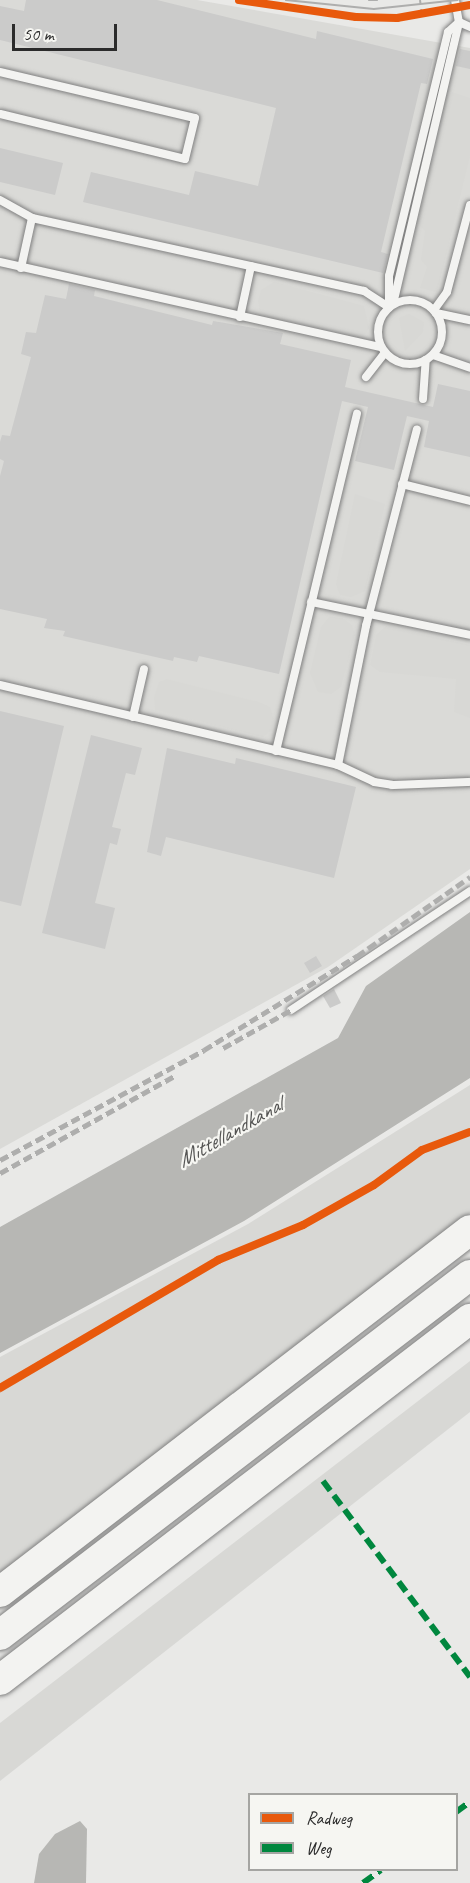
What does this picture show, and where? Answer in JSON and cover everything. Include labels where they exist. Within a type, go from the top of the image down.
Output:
[{"type":"highway","points":[[0,1592],[470,1230]]},
{"type":"highway","points":[[0,1635],[470,1275]]},
{"type":"highway","points":[[0,1680],[470,1319]]},
{"type":"lane","points":[[366,377],[383,350],[379,322],[391,306],[459,22],[455,0]]},
{"type":"lane","points":[[459,22],[470,27]]},
{"type":"lane","points":[[391,306],[389,276],[448,32],[459,22]]},
{"type":"lane","points":[[0,72],[195,118],[185,159],[0,114]]},
{"type":"lane","points":[[0,200],[32,219],[364,291],[391,306],[416,300],[435,311],[470,320]]},
{"type":"lane","points":[[423,399],[429,358],[442,339],[435,311],[447,292],[470,205]]},
{"type":"lane","points":[[21,268],[32,219]]},
{"type":"lane","points":[[0,262],[383,350],[404,364],[429,358],[470,368]]},
{"type":"lane","points":[[240,316],[251,266]]},
{"type":"lane","points":[[276,751],[357,414]]},
{"type":"lane","points":[[338,765],[369,615],[417,429]]},
{"type":"lane","points":[[402,484],[470,501]]},
{"type":"lane","points":[[311,602],[470,635]]},
{"type":"lane","points":[[133,717],[144,669]]},
{"type":"lane","points":[[0,685],[338,765],[383,784],[470,782]]},
{"type":"lane","points":[[291,1010],[470,891]]},
{"type":"path","points":[[420,0],[422,14]]},
{"type":"shaded area","points":[[0,0],[197,0],[470,48],[470,869],[328,967],[0,1149]]},
{"type":"shaded area","points":[[452,92],[470,98],[470,156],[437,292],[420,288],[427,267],[421,260],[425,231],[417,223]]},
{"type":"shaded area","points":[[274,282],[364,306],[369,328],[362,338],[271,318],[260,312],[258,301],[261,290]]},
{"type":"shaded area","points":[[409,314],[424,322],[423,332],[405,351],[399,318]]},
{"type":"shaded area","points":[[355,494],[385,504],[365,591],[351,597],[340,595],[336,584]]},
{"type":"shaded area","points":[[329,617],[342,618],[352,625],[355,634],[341,687],[331,694],[318,692],[310,673],[321,627]]},
{"type":"shaded area","points":[[386,626],[470,645],[470,718],[454,712],[456,679],[380,672],[370,665],[376,635]]},
{"type":"shaded area","points":[[167,679],[259,702],[270,707],[274,720],[272,730],[263,737],[155,710],[154,697],[159,682]]},
{"type":"shaded area","points":[[470,1085],[470,1213],[0,1576],[0,1357],[248,1224]]},
{"type":"shaded area","points":[[470,1361],[470,1412],[0,1781],[0,1723]]},
{"type":"water","name":"Mittellandkanal","points":[[470,912],[470,1078],[244,1221],[0,1353],[0,1227],[338,1038],[366,986]]},
{"type":"water","points":[[80,1821],[87,1829],[86,1883],[34,1883],[39,1854],[55,1834]]},
{"type":"building","points":[[26,0],[157,0],[316,39],[317,31],[433,59],[427,84],[421,83],[381,252],[388,254],[383,273],[83,202],[91,172],[189,195],[195,171],[258,186],[276,108],[0,40],[0,6],[24,11]]},
{"type":"building","points":[[460,49],[470,51],[470,69],[456,66]]},
{"type":"building","points":[[0,148],[63,163],[55,195],[0,182]]},
{"type":"building","points":[[69,284],[95,290],[94,296],[212,325],[213,321],[283,333],[280,344],[351,360],[345,387],[433,407],[438,384],[470,391],[470,457],[424,447],[429,421],[407,416],[394,470],[355,461],[368,407],[342,401],[279,674],[199,656],[197,662],[174,657],[173,661],[63,636],[65,631],[44,628],[47,619],[0,609],[0,476],[4,461],[0,459],[0,442],[2,435],[10,436],[31,357],[21,354],[26,332],[36,333],[45,295],[66,299]]},
{"type":"building","points":[[0,711],[64,726],[21,906],[0,901]]},
{"type":"building","points":[[91,735],[142,748],[135,775],[126,773],[112,827],[121,829],[117,845],[110,843],[95,903],[115,908],[105,949],[42,933]]},
{"type":"building","points":[[167,748],[235,764],[236,758],[356,787],[334,878],[166,837],[161,856],[147,852]]},
{"type":"building","points":[[316,956],[322,966],[310,973],[304,963]]},
{"type":"building","points":[[334,989],[341,1003],[330,1008],[323,996]]},
{"type":"tram line","points":[[286,0],[374,9],[458,0]]},
{"type":"tram line","points":[[369,0],[377,0]]},
{"type":"railway","points":[[0,1160],[204,1050],[357,956],[470,877]]},
{"type":"railway","points":[[223,1048],[291,1010]]},
{"type":"railway","points":[[0,1173],[176,1075]]},
{"type":"marked path","points":[[323,1481],[470,1677]]},
{"type":"marked path","points":[[458,1811],[470,1802]]},
{"type":"marked path","points":[[363,1883],[380,1871]]},
{"type":"cycle path","points":[[239,0],[356,17],[397,18],[470,5]]},
{"type":"cycle path","points":[[0,1388],[218,1260],[303,1225],[374,1185],[422,1150],[470,1132]]}]
